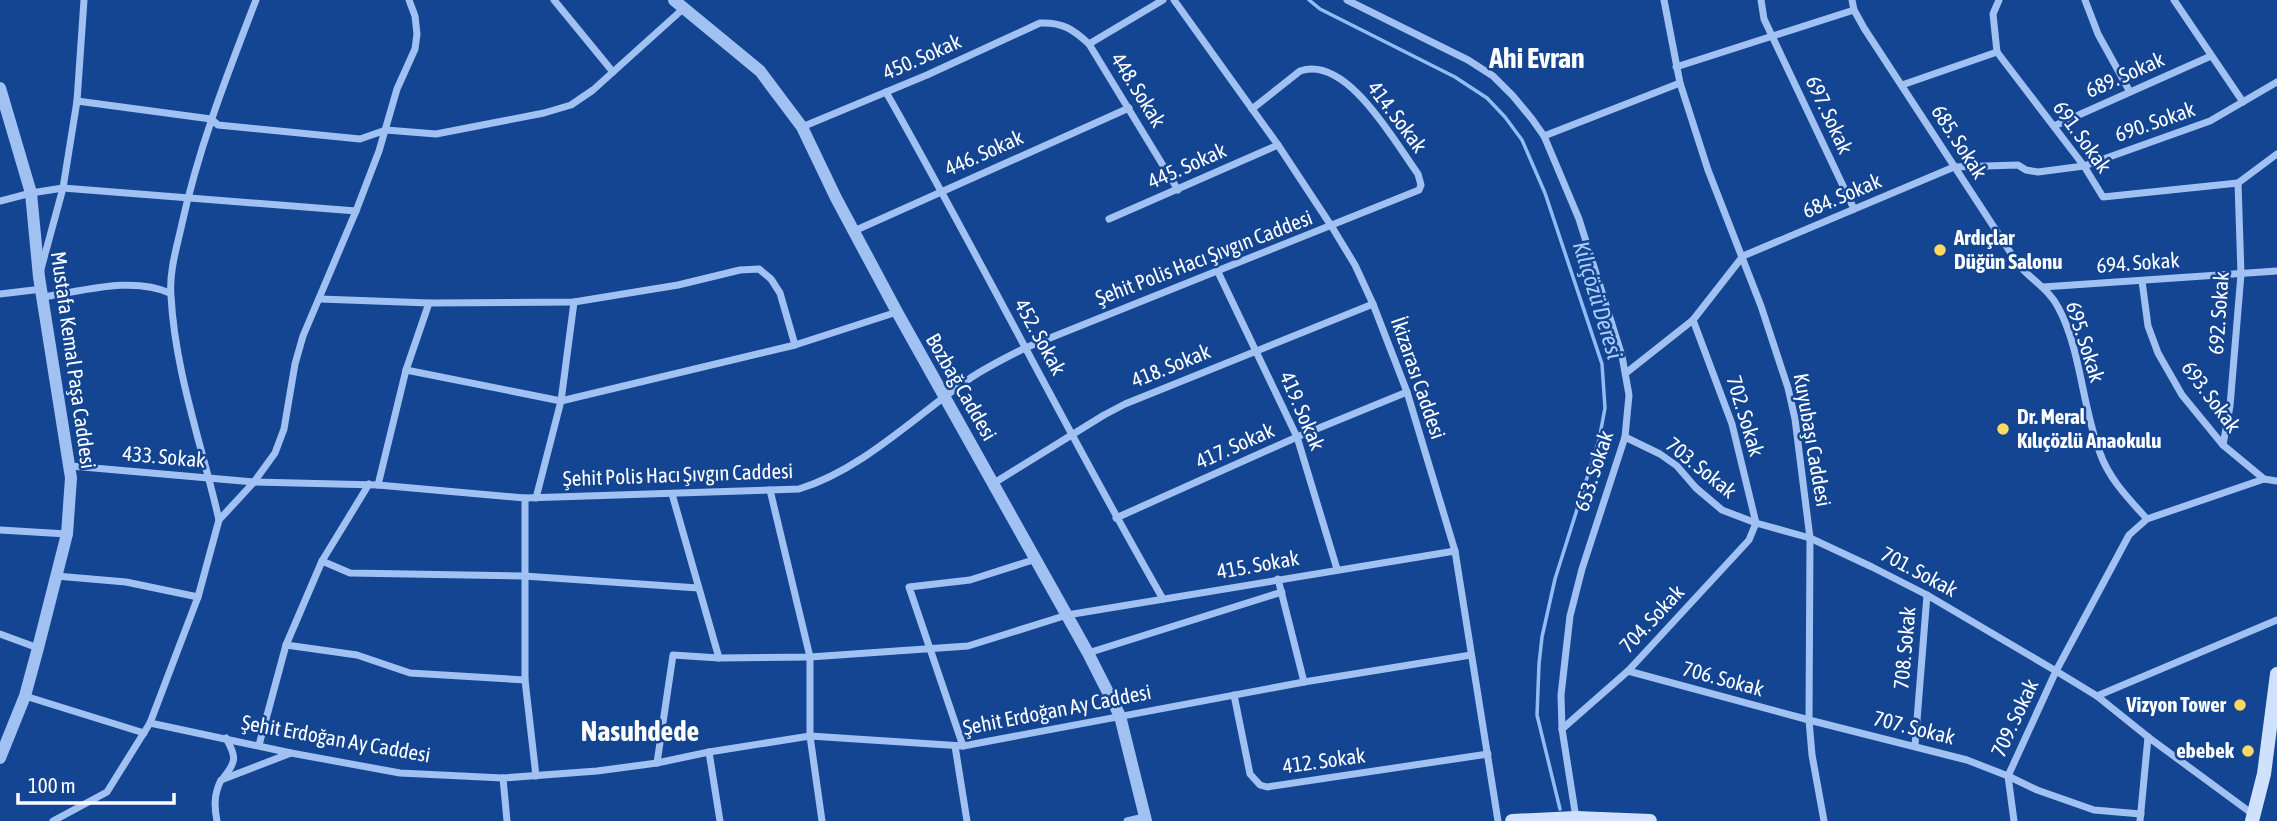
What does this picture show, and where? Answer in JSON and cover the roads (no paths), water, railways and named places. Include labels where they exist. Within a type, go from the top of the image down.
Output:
[{"type":"main road","points":[[2253,818],[2264,774],[2277,674]]},
{"type":"main road","points":[[1512,821],[1576,818],[1650,821]]},
{"type":"street","points":[[41,288],[63,188],[77,101],[84,0]]},
{"type":"street","points":[[219,520],[177,359],[170,293],[173,265],[188,196],[211,119],[256,0]]},
{"type":"street","points":[[53,821],[107,792],[144,733],[198,597],[219,520],[254,482],[275,453],[285,429],[295,364],[303,336],[356,211],[386,130],[397,89],[415,48],[416,25],[409,0]]},
{"type":"street","points":[[554,0],[613,72]]},
{"type":"street","points":[[1089,44],[1163,0]]},
{"type":"street","name":"İkizarası Caddesi","points":[[1174,0],[1278,145],[1332,227],[1355,265],[1373,304],[1407,392],[1455,551],[1498,821]]},
{"type":"street","name":"653. Sokak","points":[[1347,0],[1468,60],[1493,76],[1513,96],[1544,136],[1579,219],[1626,373],[1629,395],[1625,437],[1582,569],[1570,616],[1561,695],[1562,729],[1576,818]]},
{"type":"street","name":"Kuyubaşı Caddesi","points":[[1664,0],[1680,83],[1708,170],[1743,256],[1788,388],[1797,433],[1810,538],[1809,720],[1812,755],[1824,821]]},
{"type":"street","name":"697. Sokak","points":[[1761,0],[1764,19],[1854,209]]},
{"type":"street","points":[[1676,67],[1854,10],[1852,0]]},
{"type":"street","points":[[1902,85],[1997,52],[1993,14],[1999,0]]},
{"type":"street","points":[[2085,0],[2098,34],[2130,92]]},
{"type":"street","points":[[2174,0],[2243,102]]},
{"type":"street","points":[[77,101],[211,119],[218,125],[360,139],[386,130],[436,134],[544,113],[571,105],[613,72],[679,4]]},
{"type":"street","name":"Bozbağ Caddesi","points":[[679,4],[760,71],[802,127],[853,231],[1088,653],[1120,716],[1145,819]]},
{"type":"street","name":"685. Sokak","points":[[1854,10],[2018,264],[2029,278],[2043,287]]},
{"type":"street","name":"450. Sokak","points":[[802,127],[1040,23],[1055,23]]},
{"type":"street","name":"448. Sokak","points":[[1055,23],[1067,26],[1089,44],[1178,190]]},
{"type":"street","name":"691. Sokak","points":[[1997,52],[2084,166],[2103,197],[2238,183]]},
{"type":"street","name":"689. Sokak","points":[[2054,126],[2211,56]]},
{"type":"street","name":"414. Sokak","points":[[1252,108],[1300,71],[1310,67],[1319,68],[1344,80],[1358,91],[1418,174],[1421,185],[1419,190],[1410,195]]},
{"type":"street","name":"690. Sokak","points":[[1954,167],[2018,165],[2038,172],[2084,166],[2210,121],[2277,82]]},
{"type":"street","points":[[1544,136],[1680,83]]},
{"type":"street","name":"Mustafa Kemal Paşa Caddesi","points":[[0,88],[4,113],[31,193],[41,288],[71,466],[67,534],[25,696],[0,758]]},
{"type":"street","name":"452. Sokak","points":[[886,92],[942,191],[1116,518],[1163,599]]},
{"type":"street","name":"446. Sokak","points":[[853,231],[1129,108]]},
{"type":"street","name":"445. Sokak","points":[[1109,219],[1278,145]]},
{"type":"street","points":[[2238,183],[2277,154]]},
{"type":"street","name":"684. Sokak","points":[[1743,256],[1954,167]]},
{"type":"street","name":"692. Sokak","points":[[2223,445],[2230,406],[2241,274],[2238,183]]},
{"type":"street","points":[[0,201],[63,188],[356,211]]},
{"type":"street","name":"Şehit Polis Hacı Şıvgın Caddesi","points":[[254,482],[369,484],[524,498],[799,489],[840,472],[973,376],[1025,348],[1410,195]]},
{"type":"street","points":[[1626,373],[1693,320],[1743,256]]},
{"type":"street","points":[[320,299],[429,303],[574,302],[678,285],[740,270],[759,269],[771,279],[780,293],[795,345]]},
{"type":"street","name":"694. Sokak","points":[[2043,287],[2277,271]]},
{"type":"street","name":"419. Sokak","points":[[1218,272],[1297,437],[1337,569]]},
{"type":"street","name":"693. Sokak","points":[[2142,281],[2148,326],[2158,353],[2182,394],[2223,445],[2264,479]]},
{"type":"street","points":[[0,294],[41,288],[133,285],[157,288],[170,293]]},
{"type":"street","name":"695. Sokak","points":[[2043,287],[2058,306],[2068,333],[2100,455],[2116,483],[2147,519]]},
{"type":"street","points":[[536,498],[561,401],[574,302]]},
{"type":"street","points":[[378,485],[406,370],[429,303]]},
{"type":"street","name":"418. Sokak","points":[[994,483],[1125,404],[1373,304]]},
{"type":"street","points":[[406,370],[561,401],[795,345],[897,312]]},
{"type":"street","name":"702. Sokak","points":[[1693,320],[1732,424],[1756,523]]},
{"type":"street","name":"417. Sokak","points":[[1116,518],[1297,437],[1407,392]]},
{"type":"street","name":"703. Sokak","points":[[1625,437],[1660,453],[1722,510],[1756,523]]},
{"type":"street","name":"433. Sokak","points":[[71,466],[254,482]]},
{"type":"street","points":[[2147,519],[2264,479],[2277,481]]},
{"type":"street","points":[[259,745],[286,645],[322,561],[369,484]]},
{"type":"street","points":[[769,490],[810,657],[810,736],[822,821]]},
{"type":"street","points":[[672,494],[719,658]]},
{"type":"street","points":[[524,498],[525,680],[536,776]]},
{"type":"street","name":"709. Sokak","points":[[2014,821],[2008,776],[2056,671],[2129,535],[2147,519]]},
{"type":"street","name":"701. Sokak","points":[[1756,523],[1810,538],[1927,594],[2097,696],[2253,818]]},
{"type":"street","name":"704. Sokak","points":[[1562,729],[1629,671],[1749,540],[1756,523]]},
{"type":"street","points":[[0,530],[67,534]]},
{"type":"street","name":"415. Sokak","points":[[657,763],[673,655],[719,658],[810,657],[968,646],[1067,615],[1455,551]]},
{"type":"street","points":[[967,821],[959,746],[909,587],[970,580],[1036,559]]},
{"type":"street","points":[[322,561],[350,573],[524,576],[698,588]]},
{"type":"street","points":[[56,576],[126,582],[198,597]]},
{"type":"street","points":[[1278,579],[1304,682]]},
{"type":"street","points":[[1088,653],[1282,592]]},
{"type":"street","name":"708. Sokak","points":[[1915,746],[1927,594]]},
{"type":"street","points":[[2097,696],[2277,620]]},
{"type":"street","points":[[0,634],[38,648]]},
{"type":"street","points":[[286,645],[357,655],[410,673],[525,680]]},
{"type":"street","name":"Şehit Erdoğan Ay Caddesi","points":[[150,723],[400,773],[503,778],[657,763],[810,736],[959,746],[1304,682],[1471,655]]},
{"type":"street","name":"706. Sokak","points":[[1629,671],[1809,720]]},
{"type":"street","name":"412. Sokak","points":[[1234,695],[1250,774],[1260,785],[1267,787],[1488,754]]},
{"type":"street","points":[[25,696],[144,733]]},
{"type":"street","name":"707. Sokak","points":[[1809,720],[1967,760],[2037,790],[2094,810],[2140,818]]},
{"type":"street","points":[[2140,818],[2148,737]]},
{"type":"street","points":[[216,821],[216,790],[233,766],[234,753],[226,738]]},
{"type":"street","points":[[709,752],[720,821]]},
{"type":"street","points":[[221,780],[291,753]]},
{"type":"street","points":[[503,778],[507,821]]},
{"type":"street","points":[[1127,821],[1145,819]]},
{"type":"waterway","name":"Kılıçözü Deresi","points":[[1309,0],[1320,9],[1455,77],[1487,98],[1505,117],[1522,140],[1545,193],[1602,364],[1605,408],[1599,440],[1555,579],[1539,664],[1537,715],[1560,809]]},
{"type":"place","name":"Ardıçlar Düğün Salonu","points":[[1940,250]]},
{"type":"place","name":"Dr. Meral Kılıçözlü Anaokulu","points":[[2003,429]]},
{"type":"place","name":"Vizyon Tower","points":[[2240,705]]},
{"type":"place","name":"ebebek","points":[[2248,751]]},
{"type":"district","name":"Ahi Evran","points":[[1537,58]]},
{"type":"district","name":"Nasuhdede","points":[[640,731]]}]
